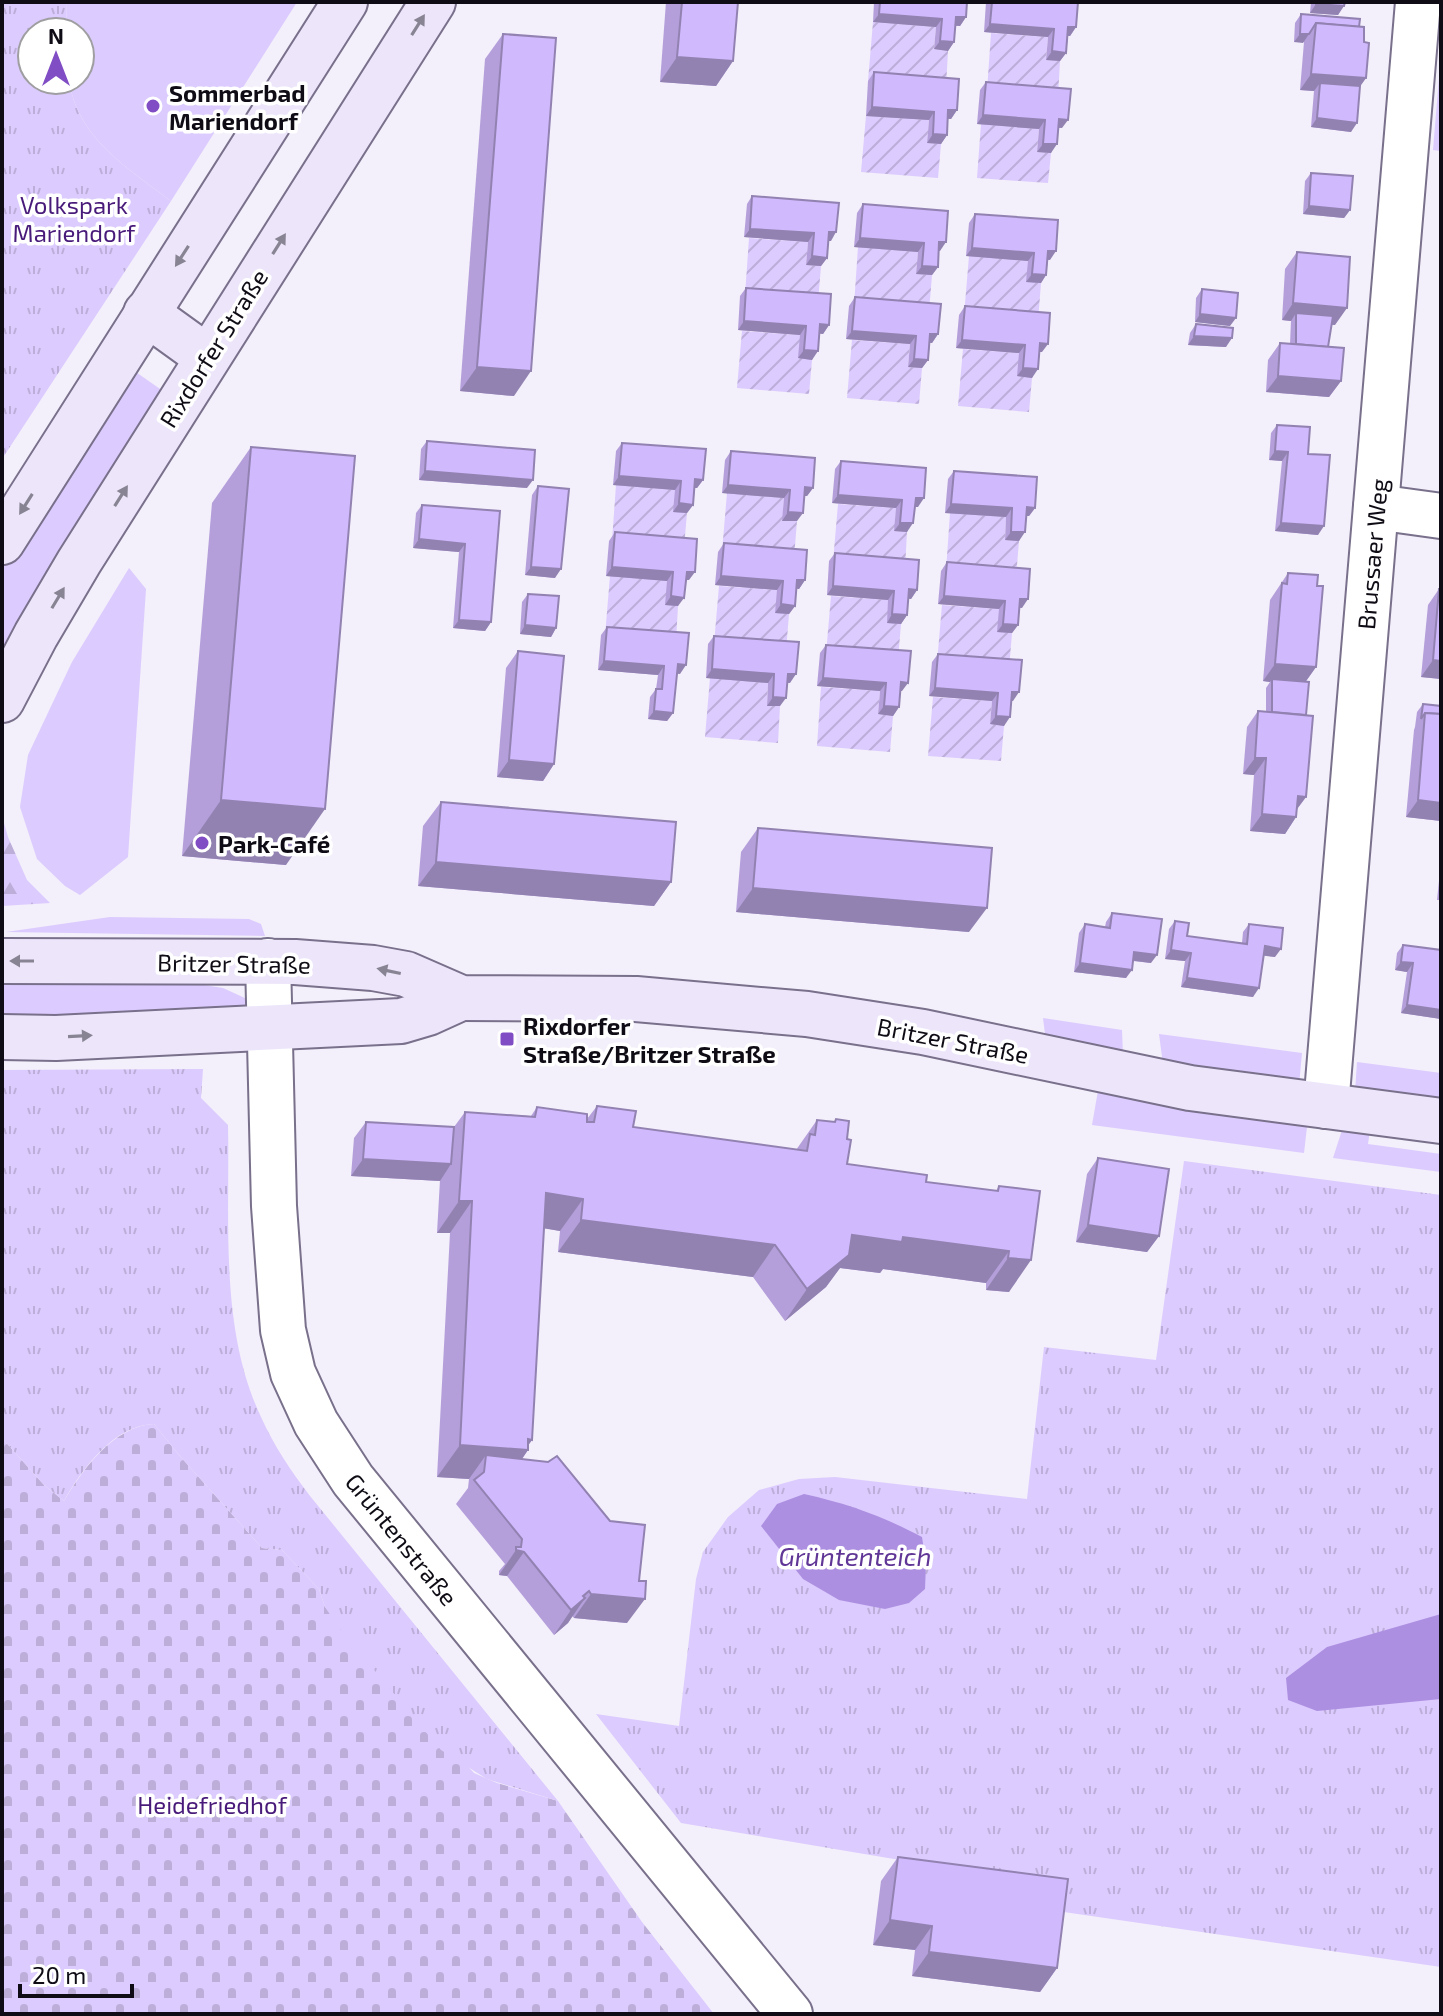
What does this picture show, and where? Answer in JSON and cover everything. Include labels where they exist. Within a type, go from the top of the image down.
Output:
[{"type":"main road","points":[[2,542],[345,2]]},
{"type":"main road","name":"Rixdorfer Straße","points":[[2,700],[43,622],[433,2]]},
{"type":"main road","points":[[146,313],[207,357]]},
{"type":"main road","name":"Britzer Straße","points":[[2,961],[268,961],[373,968],[406,974],[461,998],[636,999],[807,1014],[923,1032],[1190,1088],[1441,1121]]},
{"type":"main road","name":"Britzer Straße","points":[[2,1037],[56,1038],[401,1021],[461,998]]},
{"type":"street","name":"Brussaer Weg","points":[[1326,1106],[1418,2]]},
{"type":"street","points":[[1376,507],[1441,516]]},
{"type":"street","name":"Grüntenstraße","points":[[268,961],[274,1206],[283,1330],[293,1373],[316,1423],[353,1480],[790,2014]]},
{"type":"green space","name":"Volkspark Mariendorf","points":[[2,2],[67,2],[67,16],[16,16],[16,96],[73,96],[82,119],[107,150],[171,201],[2,459]]},
{"type":"green space","name":"Sommerbad Mariendorf","points":[[67,2],[297,2],[171,201],[122,164],[93,135],[82,119],[73,96],[96,96],[96,16],[67,16]]},
{"type":"green space","points":[[873,22],[936,27],[934,49],[948,51],[946,87],[868,81]]},
{"type":"green space","points":[[991,33],[1048,37],[1046,60],[1060,61],[1058,96],[987,91]]},
{"type":"green space","points":[[1441,54],[1441,151],[1433,150]]},
{"type":"green space","points":[[866,116],[929,120],[927,143],[941,144],[938,178],[861,172]]},
{"type":"green space","points":[[981,124],[1039,129],[1037,152],[1051,153],[1048,183],[977,178]]},
{"type":"green space","points":[[749,238],[808,242],[806,265],[821,266],[818,302],[745,296]]},
{"type":"green space","points":[[858,247],[918,252],[916,274],[932,275],[929,312],[854,306]]},
{"type":"green space","points":[[969,256],[1028,261],[1041,283],[1038,321],[964,316]]},
{"type":"green space","points":[[742,331],[800,335],[812,360],[809,394],[737,388]]},
{"type":"green space","points":[[852,340],[910,344],[908,367],[922,368],[919,404],[847,398]]},
{"type":"green space","points":[[963,349],[1019,353],[1032,378],[1029,412],[958,406]]},
{"type":"green space","points":[[130,368],[163,391],[2,655],[2,566]]},
{"type":"green space","points":[[616,485],[675,490],[687,513],[684,547],[612,541]]},
{"type":"green space","points":[[727,493],[784,498],[783,520],[797,521],[794,558],[722,552]]},
{"type":"green space","points":[[838,504],[896,508],[895,531],[907,532],[905,568],[833,562]]},
{"type":"green space","points":[[950,513],[1006,517],[1005,540],[1019,541],[1016,577],[946,571]]},
{"type":"green space","points":[[129,568],[146,589],[128,857],[80,895],[65,886],[37,859],[20,807],[28,755],[72,662]]},
{"type":"green space","points":[[610,576],[667,581],[678,606],[676,641],[605,636]]},
{"type":"green space","points":[[719,586],[777,590],[789,614],[786,651],[714,644]]},
{"type":"green space","points":[[831,596],[888,600],[901,624],[898,659],[826,654]]},
{"type":"green space","points":[[942,605],[999,609],[1012,633],[1009,669],[937,663]]},
{"type":"green space","points":[[710,678],[768,683],[767,705],[780,706],[778,743],[705,737]]},
{"type":"green space","points":[[821,687],[880,691],[878,714],[893,716],[890,752],[817,746]]},
{"type":"green space","points":[[933,697],[992,701],[990,724],[1004,726],[1001,761],[928,756]]},
{"type":"green space","points":[[2,816],[27,880],[50,903],[2,906]]},
{"type":"green space","points":[[110,917],[249,919],[261,924],[265,936],[6,932]]},
{"type":"green space","points":[[2,984],[204,985],[223,988],[247,999],[248,1010],[2,1018]]},
{"type":"green space","points":[[1043,1018],[1122,1030],[1123,1056],[1046,1042]]},
{"type":"green space","points":[[1159,1034],[1302,1053],[1299,1085],[1163,1064]]},
{"type":"green space","points":[[1357,1062],[1441,1073],[1441,1103],[1355,1092]]},
{"type":"green space","points":[[203,1069],[201,1098],[228,1125],[228,1236],[233,1311],[238,1347],[248,1383],[266,1428],[310,1496],[558,1801],[487,1779],[441,1750],[339,1628],[325,1607],[319,1589],[282,1550],[262,1548],[154,1424],[139,1426],[113,1440],[90,1463],[64,1501],[44,1485],[2,1438],[2,1070]]},
{"type":"green space","points":[[1099,1085],[1308,1118],[1304,1153],[1092,1125]]},
{"type":"green space","points":[[1343,1127],[1370,1130],[1368,1144],[1441,1154],[1441,1172],[1333,1158]]},
{"type":"green space","points":[[1184,1161],[1441,1195],[1441,1967],[1050,1910],[977,1873],[681,1823],[596,1714],[679,1726],[696,1579],[703,1552],[728,1517],[759,1490],[799,1479],[835,1477],[1027,1499],[1044,1347],[1156,1360]]},
{"type":"green space","name":"Heidefriedhof","points":[[154,1424],[262,1548],[282,1550],[319,1589],[325,1607],[474,1773],[558,1801],[642,1922],[714,2014],[2,2014],[2,1438],[44,1485],[64,1501],[101,1451],[126,1432]]},
{"type":"water","name":"Grüntenteich","points":[[804,1494],[865,1511],[922,1537],[926,1563],[925,1589],[909,1603],[885,1609],[839,1600],[803,1579],[761,1526],[777,1504]]},
{"type":"water","points":[[1441,1614],[1441,1699],[1317,1711],[1288,1700],[1286,1678],[1327,1647]]},
{"type":"building","points":[[682,2],[738,2],[733,61],[677,57]]},
{"type":"building","points":[[880,2],[967,2],[966,17],[956,17],[954,42],[940,41],[942,19],[879,14]]},
{"type":"building","points":[[992,2],[1078,2],[1076,27],[1068,27],[1066,53],[1052,51],[1054,29],[990,24]]},
{"type":"building","points":[[1316,2],[1345,2],[1344,6]]},
{"type":"building","points":[[1301,14],[1360,19],[1359,27],[1316,23],[1309,34],[1300,34]]},
{"type":"building","points":[[1316,23],[1364,27],[1364,42],[1369,43],[1366,78],[1311,74]]},
{"type":"building","points":[[503,34],[556,38],[531,371],[477,367]]},
{"type":"building","points":[[874,72],[959,79],[957,110],[948,110],[947,135],[933,134],[934,112],[872,107]]},
{"type":"building","points":[[986,82],[1071,89],[1068,120],[1059,119],[1057,144],[1043,144],[1045,120],[983,115]]},
{"type":"building","points":[[1320,83],[1360,86],[1357,123],[1317,118]]},
{"type":"building","points":[[1311,173],[1353,176],[1350,210],[1309,206]]},
{"type":"building","points":[[752,196],[839,203],[836,232],[829,232],[827,258],[812,256],[814,233],[750,229]]},
{"type":"building","points":[[863,204],[948,211],[946,242],[939,242],[938,267],[922,266],[924,243],[860,238]]},
{"type":"building","points":[[975,214],[1058,220],[1056,251],[1048,251],[1046,275],[1032,274],[1034,253],[972,248]]},
{"type":"building","points":[[1297,252],[1350,257],[1347,308],[1293,303]]},
{"type":"building","points":[[746,288],[831,294],[829,325],[820,324],[818,351],[804,350],[806,326],[744,321]]},
{"type":"building","points":[[1202,289],[1238,293],[1236,318],[1200,314]]},
{"type":"building","points":[[855,297],[941,304],[938,334],[930,334],[928,360],[914,359],[916,336],[852,331]]},
{"type":"building","points":[[965,306],[1050,313],[1048,344],[1040,343],[1038,369],[1023,368],[1025,345],[962,340]]},
{"type":"building","points":[[1296,313],[1333,316],[1328,347],[1296,344]]},
{"type":"building","points":[[1196,324],[1233,328],[1232,338],[1194,336]]},
{"type":"building","points":[[1280,343],[1344,348],[1341,381],[1278,376]]},
{"type":"building","points":[[1277,425],[1310,427],[1308,454],[1330,455],[1324,526],[1281,523],[1288,452],[1275,451]]},
{"type":"building","points":[[427,441],[535,450],[533,480],[425,471]]},
{"type":"building","points":[[622,443],[706,449],[703,480],[695,479],[693,505],[679,503],[681,481],[619,476]]},
{"type":"building","points":[[251,447],[355,456],[325,809],[221,800]]},
{"type":"building","points":[[731,451],[815,458],[813,488],[805,487],[803,513],[788,512],[790,490],[728,485]]},
{"type":"building","points":[[841,461],[926,468],[924,498],[916,498],[913,523],[900,523],[902,500],[838,495]]},
{"type":"building","points":[[954,471],[1037,477],[1035,508],[1027,507],[1025,532],[1011,532],[1012,508],[951,504]]},
{"type":"building","points":[[538,486],[569,489],[561,569],[531,567]]},
{"type":"building","points":[[422,505],[500,511],[491,622],[459,620],[465,544],[419,539]]},
{"type":"building","points":[[615,532],[697,539],[695,572],[687,572],[684,598],[671,596],[673,572],[612,567]]},
{"type":"building","points":[[724,543],[807,550],[805,580],[797,580],[795,606],[781,604],[783,581],[721,576]]},
{"type":"building","points":[[835,553],[919,560],[917,590],[909,589],[907,615],[892,614],[894,591],[833,586]]},
{"type":"building","points":[[947,562],[1030,569],[1028,599],[1020,599],[1018,625],[1003,624],[1005,601],[944,596]]},
{"type":"building","points":[[1288,573],[1318,575],[1317,586],[1323,586],[1316,667],[1275,664],[1282,583],[1287,584]]},
{"type":"building","points":[[1441,589],[1441,661],[1433,660]]},
{"type":"building","points":[[528,594],[559,596],[556,628],[525,625]]},
{"type":"building","points":[[607,627],[689,633],[686,665],[678,664],[673,713],[654,711],[656,689],[662,689],[664,666],[604,661]]},
{"type":"building","points":[[714,636],[799,642],[796,674],[788,674],[786,698],[773,697],[774,674],[712,669]]},
{"type":"building","points":[[826,645],[911,651],[908,683],[901,682],[899,707],[884,706],[886,683],[823,678]]},
{"type":"building","points":[[518,651],[564,656],[554,764],[509,760]]},
{"type":"building","points":[[938,654],[1022,660],[1019,692],[1012,692],[1010,717],[996,716],[998,693],[935,688]]},
{"type":"building","points":[[1272,679],[1309,682],[1306,715],[1272,712]]},
{"type":"building","points":[[1423,704],[1441,706],[1441,714],[1425,713],[1421,719]]},
{"type":"building","points":[[1258,711],[1313,716],[1306,797],[1298,796],[1296,817],[1262,814],[1266,758],[1255,758]]},
{"type":"building","points":[[1425,713],[1441,714],[1441,803],[1418,800]]},
{"type":"building","points":[[441,802],[676,822],[671,882],[436,862]]},
{"type":"building","points":[[758,828],[992,848],[987,908],[753,888]]},
{"type":"building","points":[[1112,913],[1162,919],[1157,955],[1134,952],[1132,970],[1080,963],[1085,924],[1110,928]]},
{"type":"building","points":[[1175,921],[1189,923],[1187,936],[1247,944],[1249,924],[1283,928],[1281,949],[1265,946],[1259,988],[1187,978],[1191,953],[1171,950]]},
{"type":"building","points":[[1403,945],[1441,950],[1441,1010],[1407,1005],[1413,963],[1401,962]]},
{"type":"building","points":[[597,1106],[636,1111],[633,1127],[807,1151],[810,1134],[815,1135],[817,1120],[849,1121],[847,1139],[851,1140],[847,1164],[927,1175],[926,1182],[998,1191],[999,1186],[1040,1191],[1031,1260],[1008,1258],[1009,1251],[903,1237],[902,1242],[852,1235],[849,1255],[807,1289],[775,1245],[581,1220],[583,1199],[546,1193],[532,1440],[528,1439],[528,1450],[460,1445],[472,1201],[459,1201],[465,1112],[535,1117],[537,1107],[587,1114],[587,1122],[594,1122]]},
{"type":"building","points":[[366,1122],[454,1127],[451,1164],[363,1159]]},
{"type":"building","points":[[1098,1158],[1169,1169],[1159,1236],[1088,1225]]},
{"type":"building","points":[[486,1455],[548,1462],[557,1456],[610,1521],[645,1525],[639,1581],[646,1581],[645,1599],[591,1594],[589,1591],[571,1610],[524,1552],[516,1550],[516,1547],[521,1547],[522,1539],[474,1480],[484,1472]]},
{"type":"building","points":[[898,1857],[1068,1879],[1057,1968],[929,1952],[932,1926],[890,1920]]},
{"type":"place","name":"Sommerbad Mariendorf","points":[[153,106]]},
{"type":"place","name":"Park-Café","points":[[202,843]]},
{"type":"place","name":"Rixdorfer Straße/Britzer Straße","points":[[507,1039]]}]
